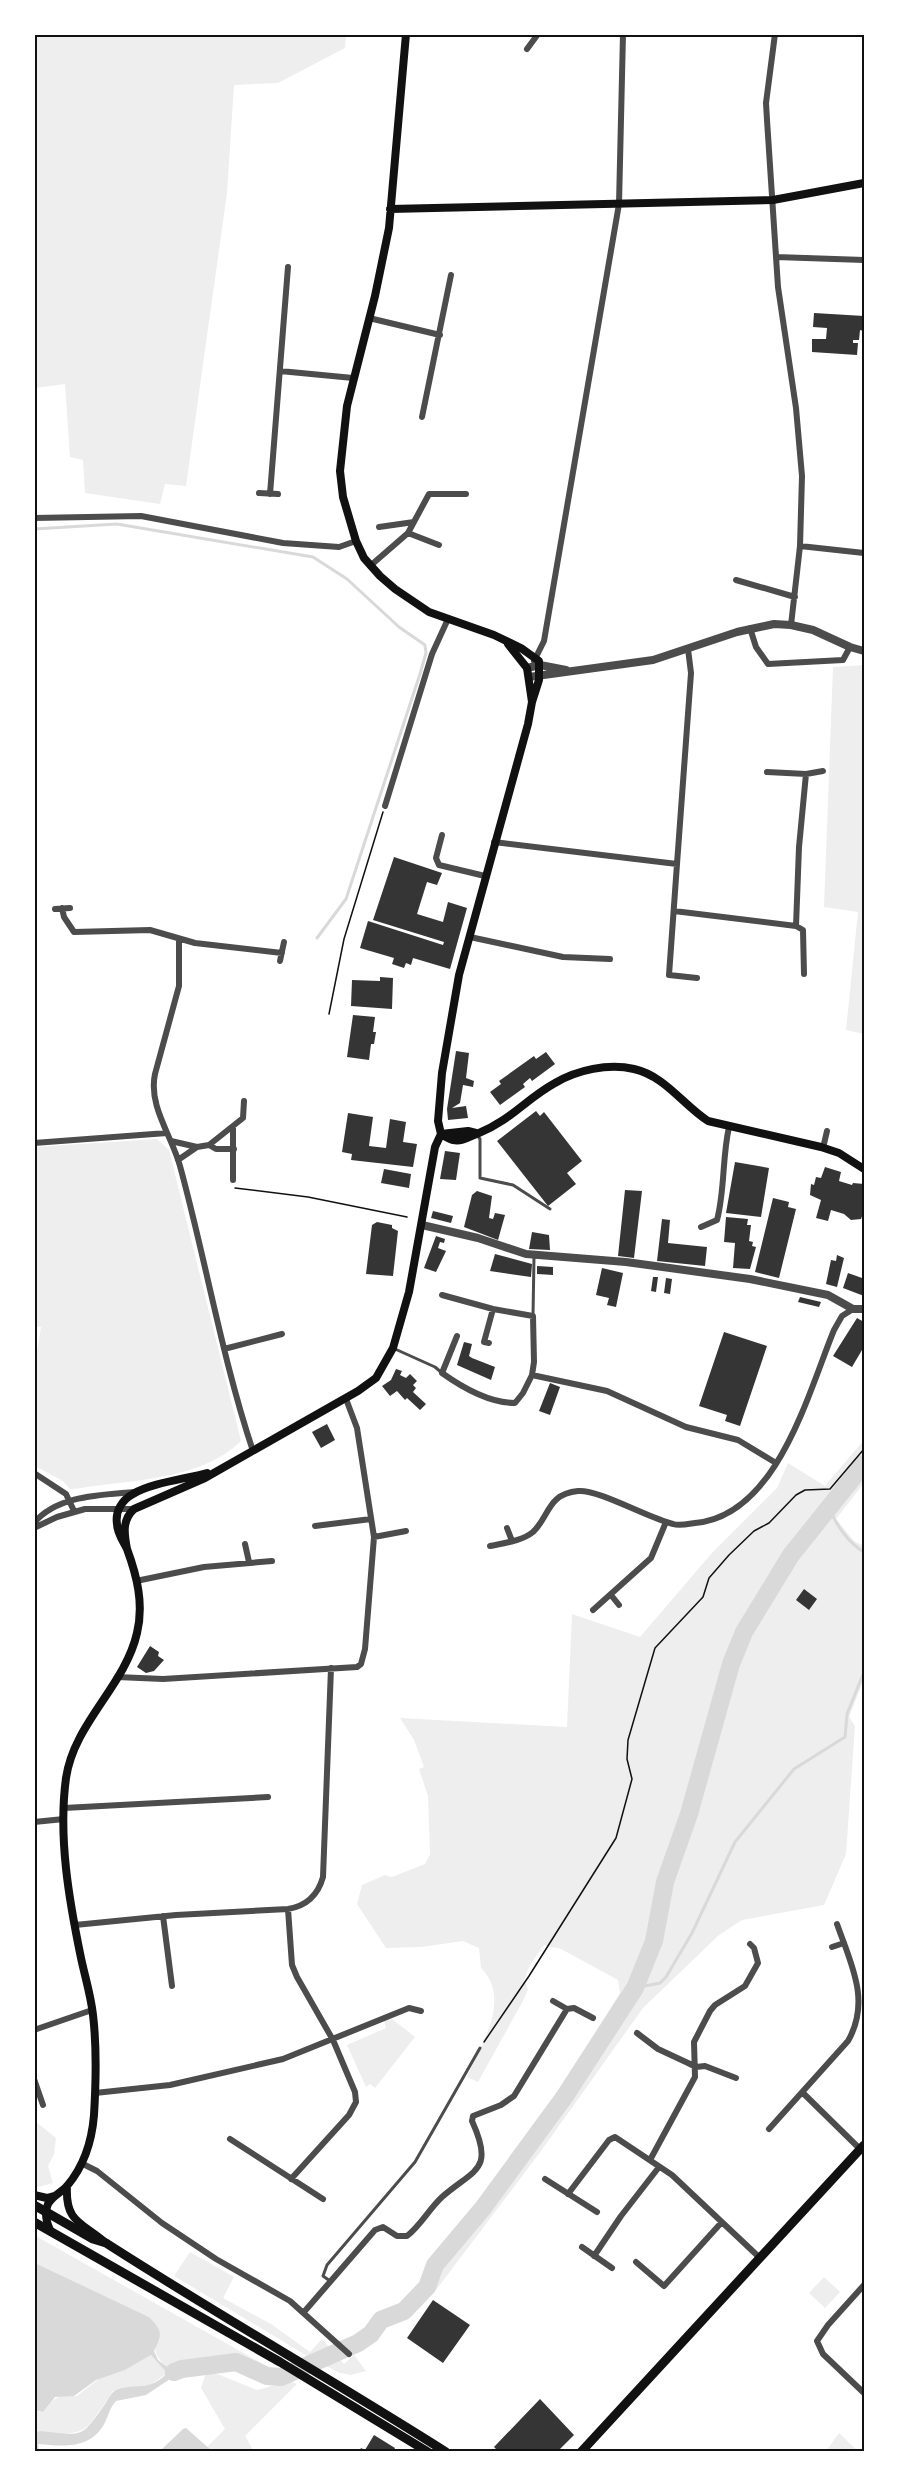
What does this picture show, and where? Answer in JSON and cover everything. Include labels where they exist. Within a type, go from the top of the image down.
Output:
[{"type":"main road","points":[[406,34],[385,253],[347,406],[340,471],[343,497],[356,542],[370,566],[415,604],[429,612],[516,646],[538,662],[540,677],[532,702]]},
{"type":"main road","points":[[390,209],[773,200],[864,183]]},
{"type":"main road","points":[[126,1549],[125,1523],[134,1509],[171,1495],[346,1399],[376,1378],[393,1348],[409,1292],[435,1147],[441,1134],[438,1121],[442,1073],[459,975],[528,724],[532,702],[528,672],[508,644]]},
{"type":"main road","points":[[441,1134],[468,1131],[476,1133],[493,1128],[562,1079],[584,1071],[620,1068],[646,1073],[708,1121],[823,1148],[839,1153],[864,1169]]},
{"type":"main road","points":[[34,2195],[47,2198],[54,2196],[67,2186],[81,2163],[92,2136],[97,2064],[92,2010],[67,1870],[63,1819],[66,1776],[70,1761],[81,1736],[130,1654],[137,1635],[140,1605],[136,1581],[118,1530],[118,1510],[125,1499],[135,1492],[219,1470]]},
{"type":"main road","points":[[581,2451],[862,2147]]},
{"type":"main road","points":[[67,2186],[68,2210],[81,2225],[106,2243],[446,2451]]},
{"type":"main road","points":[[50,2230],[45,2212],[54,2196]]},
{"type":"main road","points":[[34,2205],[93,2239],[106,2243]]},
{"type":"main road","points":[[34,2222],[280,2362],[428,2451]]},
{"type":"main road","points":[[349,2390],[349,2400],[372,2418]]},
{"type":"street","points":[[527,49],[538,34]]},
{"type":"street","points":[[623,34],[619,204],[544,641],[538,662],[528,672],[540,677],[567,670],[636,663],[688,649],[750,628],[774,624],[813,630],[864,651]]},
{"type":"street","points":[[775,34],[766,103],[776,257],[800,441],[802,476],[800,546],[791,625]]},
{"type":"street","points":[[776,257],[864,260]]},
{"type":"street","points":[[270,494],[288,267]]},
{"type":"street","points":[[422,417],[452,275]]},
{"type":"street","points":[[369,318],[440,335]]},
{"type":"street","points":[[280,370],[353,378]]},
{"type":"street","points":[[259,493],[278,494]]},
{"type":"street","points":[[370,566],[408,532],[429,494],[466,494]]},
{"type":"street","points":[[34,518],[141,516],[283,543],[339,547],[356,542]]},
{"type":"street","points":[[379,527],[414,522]]},
{"type":"street","points":[[408,532],[439,546]]},
{"type":"street","points":[[800,546],[864,553]]},
{"type":"street","points":[[736,580],[795,597]]},
{"type":"street","points":[[385,806],[432,654],[448,619]]},
{"type":"street","points":[[750,628],[760,654],[768,664],[843,660],[850,647]]},
{"type":"street","points":[[688,649],[691,673],[669,975],[698,978]]},
{"type":"street","points":[[538,662],[567,670]]},
{"type":"street","points":[[767,772],[806,774],[823,771]]},
{"type":"street","points":[[796,926],[799,847],[806,774]]},
{"type":"street","points":[[442,834],[436,858],[439,865],[485,876]]},
{"type":"street","points":[[495,842],[677,864]]},
{"type":"street","points":[[70,908],[59,908],[74,932],[150,930],[179,939],[282,953]]},
{"type":"street","points":[[674,911],[796,926],[802,930],[804,974]]},
{"type":"street","points":[[470,937],[563,957],[610,958]]},
{"type":"street","points":[[179,939],[179,986],[153,1081],[155,1101],[178,1160],[224,1349],[253,1451]]},
{"type":"street","points":[[280,961],[284,942]]},
{"type":"street","points":[[171,1141],[197,1147],[209,1145],[243,1118],[244,1101]]},
{"type":"street","points":[[701,1227],[717,1220],[722,1204],[725,1143],[729,1127]]},
{"type":"street","points":[[232,1128],[233,1180]]},
{"type":"street","points":[[823,1148],[827,1131]]},
{"type":"street","points":[[34,1143],[167,1132]]},
{"type":"street","points":[[209,1145],[216,1149],[234,1149]]},
{"type":"street","points":[[178,1160],[197,1147]]},
{"type":"street","points":[[422,1225],[533,1255],[626,1262],[750,1279],[828,1295],[853,1308],[864,1309]]},
{"type":"street","points":[[442,1295],[493,1309],[533,1316],[532,1375],[518,1401],[504,1403],[471,1391],[442,1373],[457,1336]]},
{"type":"street","points":[[490,1546],[526,1536],[535,1530],[552,1503],[562,1496],[579,1491],[674,1525],[706,1522],[738,1508],[757,1489],[776,1463],[801,1419],[834,1330],[842,1316],[853,1308]]},
{"type":"street","points":[[489,1343],[484,1342],[493,1309]]},
{"type":"street","points":[[224,1349],[282,1334]]},
{"type":"street","points":[[532,1375],[608,1391],[686,1427],[738,1440],[776,1463]]},
{"type":"street","points":[[117,1677],[163,1679],[357,1667],[361,1664],[374,1537],[357,1428],[346,1399]]},
{"type":"street","points":[[34,1473],[66,1494],[74,1511]]},
{"type":"street","points":[[34,1523],[48,1511],[70,1501],[135,1492]]},
{"type":"street","points":[[34,1528],[74,1511],[97,1508],[134,1509]]},
{"type":"street","points":[[315,1526],[370,1519]]},
{"type":"street","points":[[593,1610],[651,1558],[666,1522]]},
{"type":"street","points":[[507,1528],[512,1541]]},
{"type":"street","points":[[374,1537],[406,1531]]},
{"type":"street","points":[[245,1544],[249,1562]]},
{"type":"street","points":[[136,1581],[204,1567],[272,1561]]},
{"type":"street","points":[[611,1595],[619,1605]]},
{"type":"street","points":[[75,1925],[164,1916],[288,1908],[306,1903],[318,1891],[323,1877],[331,1668]]},
{"type":"street","points":[[64,1808],[268,1797]]},
{"type":"street","points":[[34,1822],[63,1819]]},
{"type":"street","points":[[288,1908],[292,1965],[333,2040],[355,2092],[356,2102],[349,2115],[291,2179]]},
{"type":"street","points":[[164,1916],[172,1986]]},
{"type":"street","points":[[769,2128],[848,2041],[857,2026],[861,2000],[837,1924]]},
{"type":"street","points":[[832,1947],[844,1943]]},
{"type":"street","points":[[650,2160],[688,2094],[695,2077],[694,2042],[710,2011],[715,2005],[745,1986],[758,1963],[754,1948],[750,1944]]},
{"type":"street","points":[[553,2001],[567,2009],[574,2008],[593,2018]]},
{"type":"street","points":[[95,2093],[170,2085],[224,2074],[283,2059],[409,2008],[421,2011]]},
{"type":"street","points":[[304,2312],[375,2230],[383,2227],[397,2236],[407,2236],[441,2198],[474,2174],[481,2157],[481,2147],[472,2121],[473,2116],[514,2097],[567,2009]]},
{"type":"street","points":[[34,2030],[92,2010]]},
{"type":"street","points":[[637,2033],[658,2049],[696,2067],[705,2066],[736,2078]]},
{"type":"street","points":[[34,2079],[43,2105]]},
{"type":"street","points":[[803,2093],[862,2147]]},
{"type":"street","points":[[568,2194],[609,2140],[615,2137],[672,2175],[760,2258]]},
{"type":"street","points":[[230,2139],[322,2199]]},
{"type":"street","points":[[81,2163],[97,2171],[162,2223],[216,2259],[290,2301],[349,2354]]},
{"type":"street","points":[[594,2256],[659,2167]]},
{"type":"street","points":[[545,2179],[597,2212]]},
{"type":"street","points":[[636,2262],[664,2286],[721,2223]]},
{"type":"street","points":[[582,2247],[612,2268]]},
{"type":"street","points":[[864,2285],[828,2325],[817,2341],[823,2354],[864,2393]]},
{"type":"lane","points":[[476,1133],[480,1139],[480,1178],[513,1185],[550,1209]]},
{"type":"lane","points":[[533,1255],[533,1316]]},
{"type":"lane","points":[[393,1348],[435,1367],[442,1373]]},
{"type":"lane","points":[[332,2282],[323,2276],[327,2265],[415,2162],[480,2048]]},
{"type":"path","points":[[329,1014],[344,939],[385,806]]},
{"type":"path","points":[[233,1180],[235,1190],[308,1197],[407,1218]]},
{"type":"path","points":[[480,2048],[529,1976],[616,1838],[632,1779],[627,1759],[628,1740],[655,1648],[703,1597],[709,1578],[729,1554],[805,1490],[830,1489],[864,1449]]},
{"type":"shaded area","points":[[34,35],[346,35],[345,48],[278,83],[234,85],[227,193],[186,486],[165,484],[160,504],[85,493],[83,460],[70,457],[65,384],[35,388]]},
{"type":"shaded area","points":[[864,665],[864,1034],[846,1030],[858,912],[824,907],[833,667]]},
{"type":"shaded area","points":[[157,1139],[169,1150],[241,1441],[226,1453],[209,1462],[172,1475],[70,1489],[63,1481],[35,1466],[34,1370],[41,1327],[34,1326],[35,1147]]},
{"type":"shaded area","points":[[864,1440],[864,1483],[836,1519],[854,1541],[864,1546],[864,1679],[849,1717],[855,1726],[846,1854],[824,1905],[742,1920],[719,1935],[643,2008],[541,2151],[433,2294],[420,2281],[422,2274],[540,2119],[620,1993],[618,1980],[561,1949],[544,1945],[530,1965],[524,1980],[528,1989],[524,1999],[478,2082],[467,2077],[486,2037],[494,2008],[494,1994],[490,1980],[481,1968],[479,1948],[463,1941],[421,1947],[386,1948],[357,1904],[362,1885],[385,1875],[392,1877],[425,1864],[430,1854],[428,1796],[419,1769],[424,1767],[414,1740],[400,1718],[567,1727],[572,1614],[640,1637],[711,1554],[777,1488],[788,1463],[825,1486]]},
{"type":"shaded area","points":[[392,2019],[415,2037],[375,2088],[370,2084],[366,2087],[347,2045],[386,2028],[384,2021]]},
{"type":"shaded area","points":[[35,2121],[56,2138],[54,2154],[48,2166],[53,2183],[38,2187],[35,2185]]},
{"type":"shaded area","points":[[34,2235],[272,2369],[231,2355],[195,2364],[180,2363],[170,2369],[157,2355],[155,2350],[156,2325],[149,2317],[35,2263]]},
{"type":"shaded area","points":[[190,2252],[234,2277],[223,2298],[271,2324],[310,2352],[322,2339],[344,2364],[354,2355],[366,2371],[351,2375],[340,2373],[312,2359],[174,2276]]},
{"type":"shaded area","points":[[35,2263],[149,2317],[160,2333],[154,2351],[158,2360],[170,2369],[180,2363],[193,2363],[197,2371],[176,2375],[146,2395],[116,2401],[97,2434],[82,2443],[74,2445],[38,2444],[39,2451],[35,2451],[35,2433],[40,2431],[65,2434],[79,2432],[90,2424],[116,2390],[154,2383],[167,2373],[151,2355],[125,2370],[96,2380],[74,2396],[55,2397],[43,2412],[35,2410]]},
{"type":"shaded area","points":[[824,2277],[840,2292],[825,2308],[809,2293]]},
{"type":"shaded area","points":[[151,2355],[167,2373],[149,2386],[113,2391],[89,2424],[76,2432],[35,2434],[35,2411],[43,2412],[53,2400],[61,2396],[77,2396],[101,2377],[125,2370]]},
{"type":"shaded area","points":[[207,2370],[257,2390],[290,2381],[297,2384],[245,2436],[254,2452],[211,2451],[207,2447],[225,2429],[201,2388]]},
{"type":"shaded area","points":[[186,2428],[212,2451],[160,2451],[183,2429]]},
{"type":"shaded area","points":[[839,2433],[858,2451],[826,2451]]},
{"type":"building","points":[[814,313],[864,316],[864,331],[860,330],[859,340],[853,340],[853,343],[858,343],[857,355],[812,352],[812,339],[826,339],[827,328],[813,327]]},
{"type":"building","points":[[394,857],[442,873],[437,885],[427,882],[417,914],[443,922],[448,902],[467,908],[450,969],[413,958],[411,965],[406,963],[404,968],[392,964],[394,958],[360,948],[368,921],[443,945],[444,942],[373,920]]},
{"type":"building","points":[[380,977],[393,978],[392,1009],[351,1006],[352,980],[380,981]]},
{"type":"building","points":[[353,1015],[375,1017],[373,1032],[376,1032],[374,1044],[371,1044],[369,1060],[347,1057]]},
{"type":"building","points":[[456,1051],[469,1053],[466,1078],[474,1081],[473,1087],[463,1085],[460,1103],[452,1108],[466,1106],[468,1118],[448,1120],[447,1109]]},
{"type":"building","points":[[546,1052],[555,1064],[532,1081],[530,1078],[523,1084],[525,1087],[500,1105],[490,1092],[501,1084],[499,1081],[534,1056],[536,1059]]},
{"type":"building","points":[[536,1111],[540,1116],[544,1112],[582,1161],[567,1173],[576,1184],[548,1206],[497,1141]]},
{"type":"building","points":[[348,1113],[373,1117],[369,1146],[386,1148],[390,1119],[406,1122],[403,1142],[417,1144],[413,1167],[351,1160],[352,1154],[342,1152]]},
{"type":"building","points":[[445,1151],[460,1153],[456,1180],[440,1179]]},
{"type":"building","points":[[735,1162],[769,1168],[761,1217],[726,1213]]},
{"type":"building","points":[[825,1167],[841,1172],[839,1181],[852,1185],[853,1183],[864,1184],[864,1211],[861,1219],[851,1220],[844,1214],[831,1210],[828,1221],[816,1218],[821,1200],[810,1195],[811,1184],[814,1185],[816,1177],[821,1178]]},
{"type":"building","points":[[384,1169],[411,1174],[409,1188],[381,1183]]},
{"type":"building","points":[[625,1190],[642,1191],[634,1258],[618,1256]]},
{"type":"building","points":[[477,1191],[492,1196],[489,1218],[493,1219],[495,1213],[505,1215],[498,1240],[464,1227],[472,1195]]},
{"type":"building","points":[[773,1198],[789,1202],[788,1207],[796,1209],[779,1278],[755,1272]]},
{"type":"building","points":[[433,1211],[453,1216],[451,1223],[431,1218]]},
{"type":"building","points":[[726,1217],[748,1219],[747,1225],[751,1225],[749,1241],[753,1242],[752,1246],[756,1247],[750,1269],[733,1268],[735,1243],[724,1242]]},
{"type":"building","points":[[662,1219],[670,1220],[668,1243],[707,1247],[705,1266],[657,1261]]},
{"type":"building","points":[[377,1222],[392,1225],[392,1228],[398,1231],[393,1276],[366,1274],[372,1225]]},
{"type":"building","points":[[532,1232],[549,1235],[550,1250],[529,1249]]},
{"type":"building","points":[[436,1236],[445,1239],[444,1243],[440,1242],[438,1248],[446,1251],[436,1272],[424,1268]]},
{"type":"building","points":[[495,1254],[532,1264],[531,1277],[490,1271]]},
{"type":"building","points":[[837,1255],[844,1258],[837,1287],[826,1284],[831,1260],[836,1261]]},
{"type":"building","points":[[537,1266],[553,1267],[553,1275],[537,1274]]},
{"type":"building","points":[[602,1268],[623,1273],[616,1307],[607,1305],[609,1298],[596,1295]]},
{"type":"building","points":[[864,1272],[864,1296],[843,1288],[848,1273],[862,1278]]},
{"type":"building","points":[[653,1277],[658,1277],[656,1292],[651,1291]]},
{"type":"building","points":[[666,1278],[672,1279],[670,1294],[664,1293]]},
{"type":"building","points":[[800,1297],[821,1302],[819,1307],[798,1302]]},
{"type":"building","points":[[857,1318],[864,1322],[864,1351],[862,1350],[852,1367],[833,1356]]},
{"type":"building","points":[[724,1332],[767,1346],[740,1426],[725,1421],[727,1415],[699,1406]]},
{"type":"building","points":[[464,1342],[472,1344],[469,1356],[495,1367],[491,1380],[457,1365]]},
{"type":"building","points":[[396,1369],[402,1371],[400,1375],[406,1378],[410,1374],[417,1381],[413,1385],[416,1388],[413,1392],[426,1404],[420,1410],[407,1398],[405,1400],[397,1391],[390,1396],[382,1386],[391,1380]]},
{"type":"building","points":[[550,1383],[560,1387],[550,1415],[539,1411]]},
{"type":"building","points":[[327,1424],[335,1440],[321,1448],[312,1432]]},
{"type":"building","points":[[804,1589],[817,1599],[809,1610],[796,1600]]},
{"type":"building","points":[[150,1646],[159,1652],[158,1656],[164,1660],[154,1671],[146,1673],[137,1667]]},
{"type":"building","points":[[433,2300],[470,2325],[443,2363],[407,2338]]},
{"type":"building","points":[[540,2399],[574,2435],[557,2452],[499,2452],[494,2447]]},
{"type":"building","points":[[374,2435],[395,2448],[393,2452],[359,2452],[361,2448],[365,2450]]},
{"type":"waterway","points":[[34,529],[117,524],[313,557],[347,579],[399,627],[425,645],[426,653],[420,674],[346,899],[317,938]]},
{"type":"waterway","points":[[174,2372],[236,2362],[267,2376],[281,2377],[358,2343],[371,2334],[381,2320],[404,2311],[427,2287],[435,2265],[483,2208],[565,2096],[635,1988],[654,1941],[665,1882],[689,1814],[731,1664],[744,1632],[791,1555],[864,1464]]},
{"type":"waterway","points":[[828,1507],[843,1532],[864,1552]]},
{"type":"waterway","points":[[635,1988],[660,1983],[666,1977],[692,1933],[735,1842],[794,1769],[845,1737],[847,1714],[864,1672]]}]
